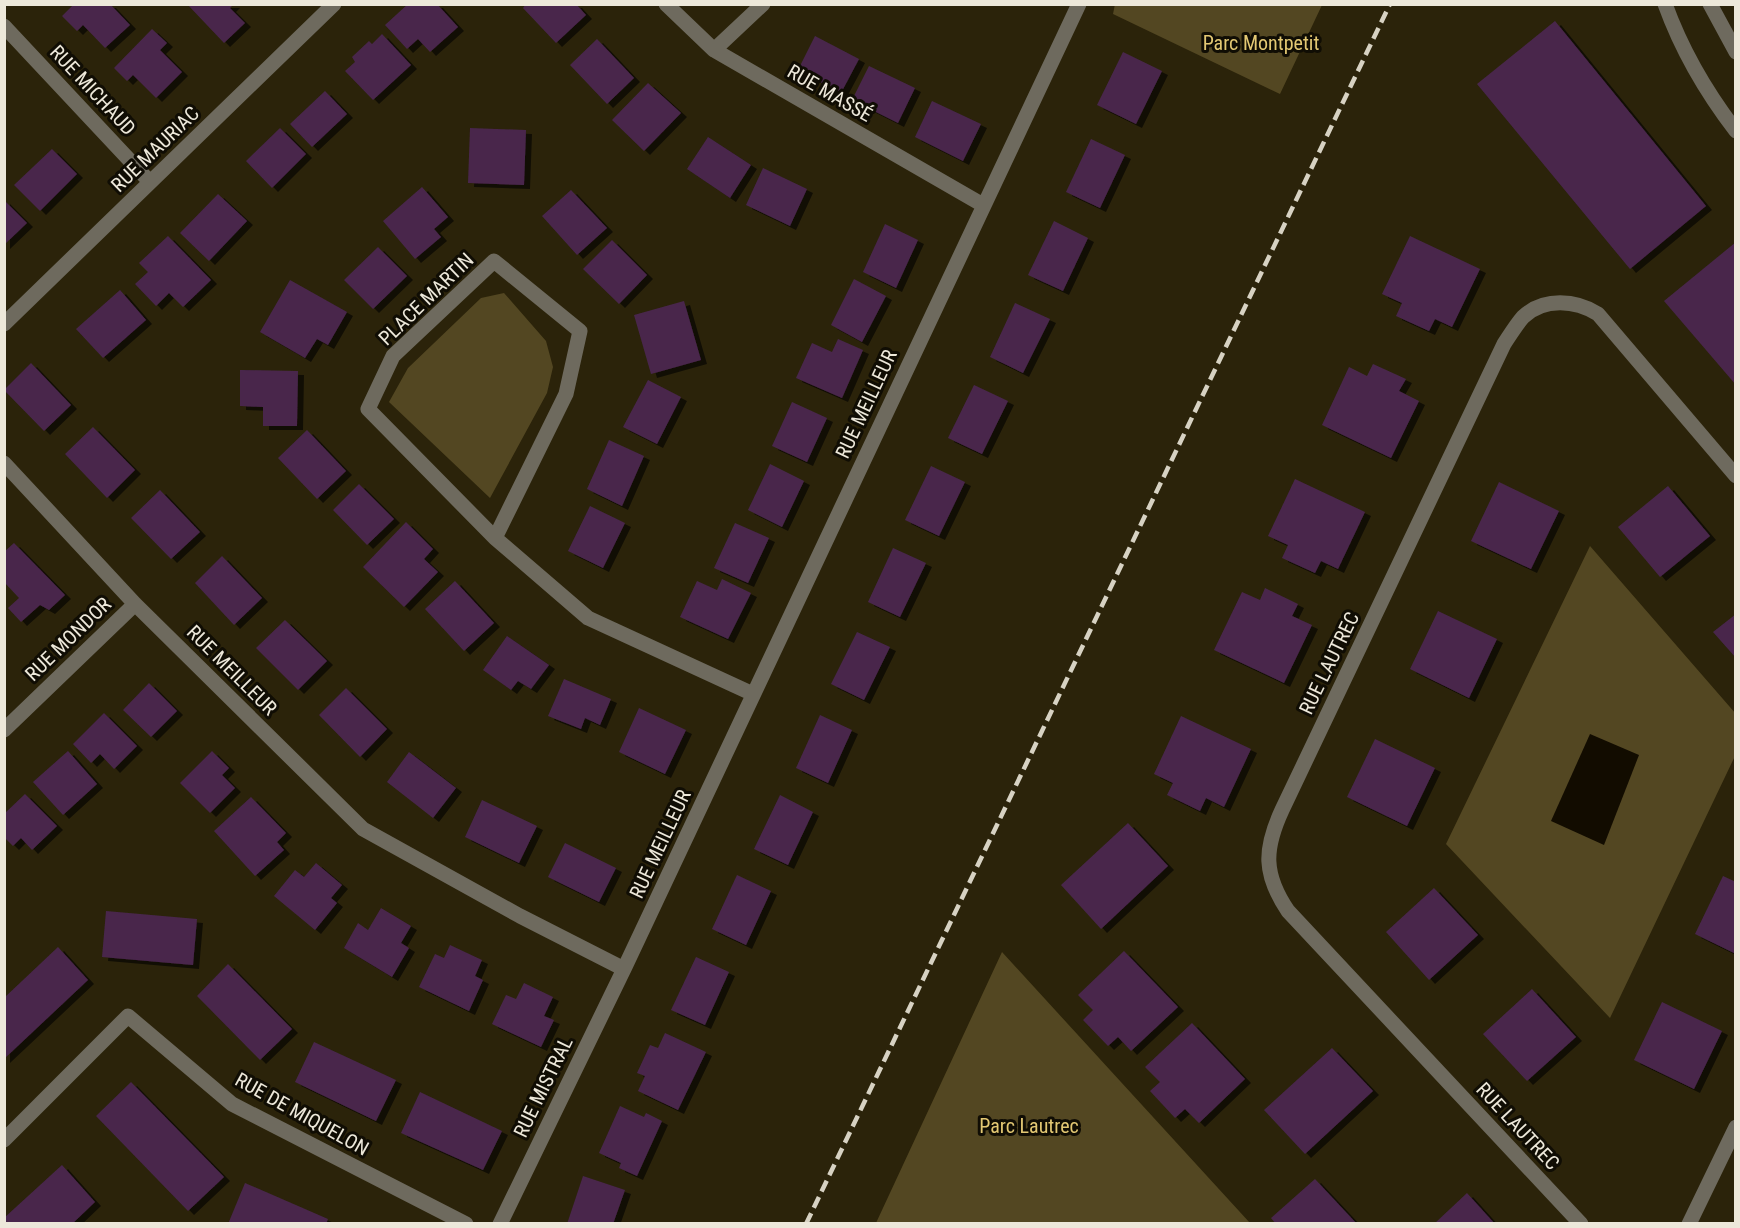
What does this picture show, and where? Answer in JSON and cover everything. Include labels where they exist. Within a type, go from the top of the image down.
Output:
[{"type":"street","name":"RUE MAURIAC","points":[[4,324],[334,4]]},
{"type":"street","name":"RUE MASSÉ","points":[[666,4],[714,50],[983,205]]},
{"type":"street","points":[[714,50],[763,4]]},
{"type":"street","name":"RUE MEILLEUR","points":[[4,463],[135,604],[363,829],[520,916],[624,969],[1078,4]]},
{"type":"street","points":[[1665,4],[1694,70],[1736,131]]},
{"type":"street","points":[[1710,4],[1736,52]]},
{"type":"street","name":"RUE MICHAUD","points":[[4,26],[150,182]]},
{"type":"street","name":"PLACE MARTIN","points":[[495,537],[566,394],[580,331],[494,261],[393,356],[368,409],[495,537],[588,618],[753,694]]},
{"type":"street","name":"RUE LAUTREC","points":[[1581,1224],[1288,911],[1279,898],[1270,874],[1268,862],[1270,840],[1282,810],[1504,344],[1524,317],[1538,308],[1563,302],[1581,305],[1598,314],[1736,476]]},
{"type":"street","name":"RUE MONDOR","points":[[4,730],[135,604]]},
{"type":"street","name":"RUE MISTRAL","points":[[500,1224],[624,969]]},
{"type":"street","name":"RUE DE MIQUELON","points":[[4,1140],[128,1016],[232,1104],[466,1224]]},
{"type":"street","points":[[1689,1224],[1736,1127]]},
{"type":"green space","name":"Parc Montpetit","points":[[1115,4],[1322,5],[1280,94],[1113,14]]},
{"type":"green space","points":[[504,293],[546,341],[553,367],[547,393],[490,498],[389,402],[408,368],[481,298]]},
{"type":"green space","points":[[1590,546],[1736,714],[1735,756],[1610,1018],[1446,844]]},
{"type":"green space","name":"Parc Lautrec","points":[[1002,952],[1250,1223],[876,1223]]},
{"type":"shaded area","points":[[1590,734],[1639,755],[1604,845],[1551,821]]},
{"type":"building","points":[[74,4],[110,4],[130,25],[105,48],[83,25],[77,31],[62,16]]},
{"type":"building","points":[[187,4],[234,4],[230,8],[245,23],[224,43]]},
{"type":"building","points":[[408,4],[437,4],[458,27],[430,52],[418,39],[407,49],[385,25]]},
{"type":"building","points":[[526,4],[576,4],[586,15],[556,43],[523,8]]},
{"type":"building","points":[[1555,21],[1706,206],[1630,269],[1477,84]]},
{"type":"building","points":[[152,29],[167,43],[160,50],[182,72],[156,98],[133,75],[127,81],[114,68]]},
{"type":"building","points":[[382,34],[411,65],[373,100],[345,71],[355,62],[352,57],[369,41],[372,44]]},
{"type":"building","points":[[815,36],[859,59],[841,93],[798,70]]},
{"type":"building","points":[[597,39],[634,78],[607,104],[570,65]]},
{"type":"building","points":[[1123,52],[1162,71],[1136,124],[1097,105]]},
{"type":"building","points":[[869,66],[915,88],[898,123],[852,100]]},
{"type":"building","points":[[648,83],[681,113],[644,151],[612,120]]},
{"type":"building","points":[[325,91],[347,114],[312,147],[290,124]]},
{"type":"building","points":[[932,101],[981,124],[963,161],[915,137]]},
{"type":"building","points":[[280,128],[306,154],[272,188],[246,161]]},
{"type":"building","points":[[470,128],[526,130],[524,185],[468,183]]},
{"type":"building","points":[[708,137],[751,165],[730,198],[687,169]]},
{"type":"building","points":[[1091,139],[1125,155],[1100,208],[1066,192]]},
{"type":"building","points":[[52,149],[77,174],[40,211],[14,185]]},
{"type":"building","points":[[763,168],[807,189],[790,226],[746,205]]},
{"type":"building","points":[[422,187],[448,217],[434,229],[441,237],[415,259],[383,221]]},
{"type":"building","points":[[571,190],[607,228],[577,255],[542,216]]},
{"type":"building","points":[[218,194],[247,221],[209,261],[180,233]]},
{"type":"building","points":[[4,200],[27,223],[4,245]]},
{"type":"building","points":[[1054,221],[1088,238],[1063,291],[1028,275]]},
{"type":"building","points":[[885,224],[918,240],[896,288],[863,272]]},
{"type":"building","points":[[168,236],[211,280],[183,307],[169,293],[156,306],[135,284],[148,272],[139,263]]},
{"type":"building","points":[[1410,236],[1480,269],[1452,327],[1435,319],[1429,331],[1396,316],[1402,303],[1382,294]]},
{"type":"building","points":[[612,240],[647,275],[619,304],[583,269]]},
{"type":"building","points":[[1736,242],[1736,385],[1664,301]]},
{"type":"building","points":[[378,247],[407,276],[373,309],[344,280]]},
{"type":"building","points":[[854,279],[886,296],[862,342],[831,325]]},
{"type":"building","points":[[290,280],[347,312],[328,345],[317,339],[305,358],[260,332]]},
{"type":"building","points":[[120,290],[146,320],[103,358],[76,329]]},
{"type":"building","points":[[684,301],[701,360],[651,374],[634,315]]},
{"type":"building","points":[[1015,303],[1050,319],[1023,373],[990,357]]},
{"type":"building","points":[[838,339],[863,350],[842,398],[796,378],[812,343],[832,352]]},
{"type":"building","points":[[31,363],[71,405],[44,431],[4,390]]},
{"type":"building","points":[[1373,364],[1406,379],[1399,391],[1419,401],[1391,458],[1322,425],[1349,367],[1367,376]]},
{"type":"building","points":[[240,370],[298,371],[297,426],[263,426],[263,407],[240,406]]},
{"type":"building","points":[[648,380],[681,397],[657,444],[623,427]]},
{"type":"building","points":[[974,385],[1008,401],[982,454],[948,438]]},
{"type":"building","points":[[792,402],[827,418],[807,462],[772,446]]},
{"type":"building","points":[[93,427],[135,470],[107,498],[65,454]]},
{"type":"building","points":[[307,430],[346,471],[317,499],[278,458]]},
{"type":"building","points":[[609,440],[644,456],[622,506],[587,489]]},
{"type":"building","points":[[770,464],[804,481],[782,527],[748,510]]},
{"type":"building","points":[[931,466],[965,482],[939,536],[905,520]]},
{"type":"building","points":[[1295,479],[1365,512],[1338,569],[1321,561],[1315,573],[1282,558],[1288,545],[1268,536]]},
{"type":"building","points":[[1499,482],[1559,511],[1531,569],[1471,541]]},
{"type":"building","points":[[359,484],[394,519],[367,545],[333,510]]},
{"type":"building","points":[[1668,486],[1710,536],[1660,577],[1618,527]]},
{"type":"building","points":[[160,490],[200,532],[171,559],[131,518]]},
{"type":"building","points":[[590,506],[625,523],[603,568],[568,551]]},
{"type":"building","points":[[406,522],[433,549],[424,559],[438,572],[404,607],[363,567]]},
{"type":"building","points":[[735,523],[769,538],[748,583],[714,568]]},
{"type":"building","points":[[14,543],[65,595],[49,610],[40,605],[21,622],[8,608],[19,598],[4,582],[4,552]]},
{"type":"building","points":[[893,548],[926,563],[900,617],[868,602]]},
{"type":"building","points":[[222,556],[262,598],[234,625],[195,583]]},
{"type":"building","points":[[722,579],[751,593],[728,639],[680,617],[697,581],[717,590]]},
{"type":"building","points":[[455,581],[494,623],[464,651],[425,609]]},
{"type":"building","points":[[1265,588],[1298,604],[1292,616],[1312,625],[1284,683],[1214,650],[1242,592],[1260,600]]},
{"type":"building","points":[[1438,611],[1497,639],[1469,698],[1410,669]]},
{"type":"building","points":[[1736,614],[1736,658],[1713,632]]},
{"type":"building","points":[[285,620],[327,661],[298,690],[256,648]]},
{"type":"building","points":[[857,632],[890,647],[864,700],[831,684]]},
{"type":"building","points":[[507,636],[549,665],[531,689],[518,681],[511,690],[483,670]]},
{"type":"building","points":[[564,679],[611,699],[600,725],[585,718],[581,729],[548,716]]},
{"type":"building","points":[[149,683],[177,711],[151,737],[123,710]]},
{"type":"building","points":[[346,688],[387,729],[360,757],[319,715]]},
{"type":"building","points":[[639,708],[686,730],[665,774],[619,752]]},
{"type":"building","points":[[104,713],[137,746],[114,769],[100,754],[91,763],[73,744]]},
{"type":"building","points":[[820,715],[852,730],[828,783],[796,768]]},
{"type":"building","points":[[1181,716],[1251,749],[1224,807],[1206,798],[1200,811],[1167,795],[1173,783],[1154,774]]},
{"type":"building","points":[[1375,739],[1435,768],[1407,826],[1347,797]]},
{"type":"building","points":[[68,751],[97,784],[63,815],[33,782]]},
{"type":"building","points":[[212,751],[229,768],[222,775],[235,788],[210,813],[180,783]]},
{"type":"building","points":[[409,752],[456,788],[433,818],[387,782]]},
{"type":"building","points":[[25,794],[57,826],[32,850],[21,838],[13,846],[4,837],[4,814]]},
{"type":"building","points":[[780,795],[813,812],[788,865],[754,849]]},
{"type":"building","points":[[251,797],[286,833],[277,842],[284,850],[255,876],[214,831]]},
{"type":"building","points":[[482,800],[537,826],[519,863],[465,837]]},
{"type":"building","points":[[1128,823],[1168,866],[1101,929],[1061,885]]},
{"type":"building","points":[[565,843],[616,868],[599,902],[548,877]]},
{"type":"building","points":[[316,863],[342,885],[331,898],[337,903],[315,930],[274,896],[295,870],[304,877]]},
{"type":"building","points":[[737,875],[771,891],[746,945],[712,929]]},
{"type":"building","points":[[1723,876],[1736,882],[1736,954],[1695,934]]},
{"type":"building","points":[[1434,888],[1478,935],[1429,980],[1386,932]]},
{"type":"building","points":[[381,908],[411,926],[401,943],[409,948],[392,977],[344,948],[358,923],[368,930]]},
{"type":"building","points":[[106,911],[197,919],[193,965],[102,957]]},
{"type":"building","points":[[450,945],[482,960],[475,976],[483,980],[469,1011],[419,987],[435,954],[444,958]]},
{"type":"building","points":[[58,947],[88,980],[4,1059],[4,998]]},
{"type":"building","points":[[1124,951],[1178,1007],[1131,1051],[1118,1037],[1108,1046],[1083,1020],[1093,1010],[1078,995]]},
{"type":"building","points":[[696,957],[729,972],[705,1025],[671,1010]]},
{"type":"building","points":[[228,964],[292,1029],[260,1060],[197,996]]},
{"type":"building","points":[[524,983],[553,997],[544,1016],[554,1020],[541,1047],[492,1024],[506,995],[516,999]]},
{"type":"building","points":[[1532,989],[1576,1037],[1527,1081],[1483,1034]]},
{"type":"building","points":[[1662,1002],[1722,1031],[1694,1089],[1634,1060]]},
{"type":"building","points":[[1192,1023],[1245,1079],[1199,1123],[1185,1109],[1175,1118],[1150,1091],[1160,1082],[1145,1067]]},
{"type":"building","points":[[665,1033],[706,1052],[678,1110],[638,1091],[645,1076],[637,1073],[650,1045],[658,1048]]},
{"type":"building","points":[[314,1042],[396,1080],[376,1121],[295,1082]]},
{"type":"building","points":[[1332,1048],[1373,1091],[1305,1154],[1264,1110]]},
{"type":"building","points":[[131,1082],[224,1177],[188,1211],[96,1116]]},
{"type":"building","points":[[420,1092],[502,1131],[483,1170],[401,1133]]},
{"type":"building","points":[[620,1106],[644,1117],[646,1113],[662,1121],[637,1176],[619,1168],[621,1163],[599,1153]]},
{"type":"building","points":[[62,1165],[95,1202],[72,1224],[4,1224],[4,1218]]},
{"type":"building","points":[[583,1176],[625,1190],[613,1224],[567,1224]]},
{"type":"building","points":[[1315,1179],[1357,1224],[1276,1224],[1271,1218]]},
{"type":"building","points":[[245,1183],[328,1219],[326,1224],[228,1224]]},
{"type":"building","points":[[1467,1193],[1495,1224],[1434,1224]]},
{"type":"railway","points":[[806,1224],[1390,4]]}]
